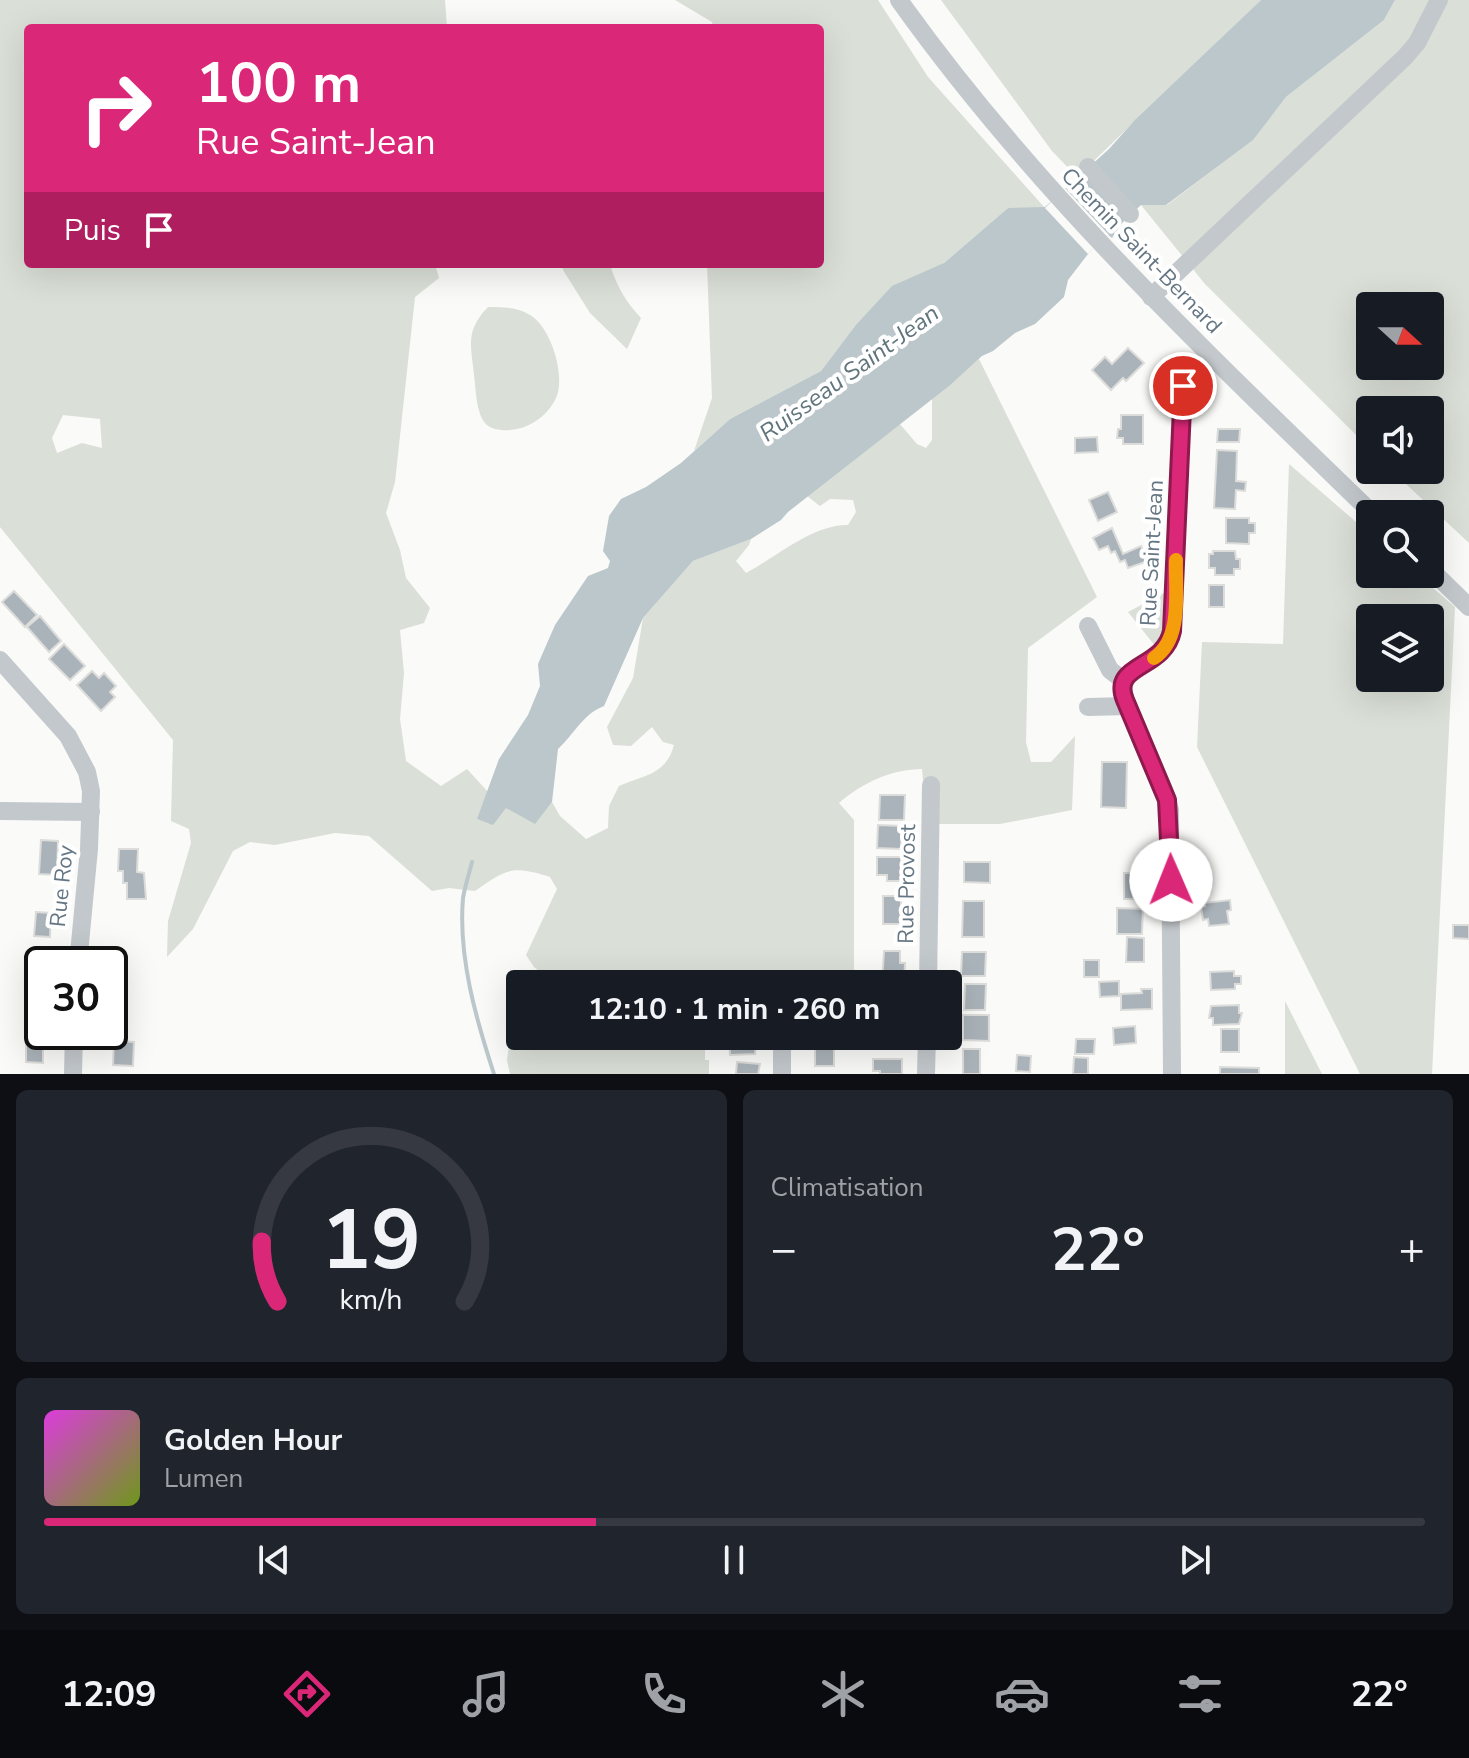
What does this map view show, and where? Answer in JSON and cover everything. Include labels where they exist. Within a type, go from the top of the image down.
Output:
[{"type":"street","name":"Chemin Saint-Bernard","points":[[899,0],[973,98],[1056,197],[1151,297],[1359,500]]},
{"type":"street","points":[[1151,297],[1405,57],[1417,43],[1439,0]]},
{"type":"street","points":[[1088,167],[1130,214]]},
{"type":"street","name":"Rue Saint-Jean","points":[[1123,680],[1164,651],[1172,631],[1183,386]]},
{"type":"street","points":[[1444,583],[1469,607]]},
{"type":"street","points":[[1088,626],[1110,670],[1123,680],[1122,693],[1170,810],[1172,1074]]},
{"type":"street","name":"Rue Roy","points":[[0,660],[44,707],[77,750],[89,779],[91,812],[80,946]]},
{"type":"street","points":[[1088,707],[1127,706]]},
{"type":"street","name":"Rue Provost","points":[[928,970],[931,785]]},
{"type":"street","points":[[0,811],[91,812]]},
{"type":"street","points":[[73,1074],[74,1050]]},
{"type":"street","points":[[782,1050],[782,1074]]},
{"type":"street","points":[[926,1074],[927,1050]]},
{"type":"shaded area","points":[[0,0],[445,0],[447,24],[24,24],[24,268],[436,268],[439,278],[415,297],[395,482],[386,513],[400,550],[406,578],[430,608],[424,623],[400,630],[404,673],[400,719],[406,761],[441,786],[467,769],[489,793],[478,820],[506,807],[535,823],[552,802],[560,816],[586,839],[608,828],[609,806],[619,786],[660,768],[666,763],[674,745],[663,742],[652,727],[631,746],[613,745],[607,727],[633,678],[643,618],[693,561],[751,539],[736,561],[746,573],[809,536],[835,526],[848,525],[856,512],[853,500],[830,499],[820,506],[807,496],[899,423],[917,444],[926,448],[932,440],[932,399],[979,359],[1097,597],[1028,648],[1026,742],[1031,762],[1051,762],[1075,736],[1072,810],[1000,824],[938,824],[938,781],[923,780],[922,769],[889,774],[867,783],[839,803],[854,820],[854,970],[538,970],[526,955],[557,889],[550,877],[518,870],[503,874],[475,891],[449,888],[432,891],[369,836],[335,833],[275,845],[250,842],[233,851],[193,929],[167,957],[168,921],[191,843],[189,829],[171,821],[173,740],[0,527]],"holes":[[[63,415],[100,419],[102,448],[82,443],[57,453],[52,438]]]},
{"type":"shaded area","points":[[675,0],[878,0],[928,77],[1045,208],[1008,208],[944,263],[855,326],[821,371],[730,419],[694,451],[712,398],[707,268],[824,268],[824,24],[712,22]]},
{"type":"shaded area","points":[[941,0],[1261,0],[1077,177],[1052,151]]},
{"type":"shaded area","points":[[1395,0],[1469,0],[1469,543],[1444,520],[1444,500],[1423,500],[1406,484],[1444,484],[1444,396],[1356,396],[1356,435],[1205,284],[1141,205],[1167,205],[1252,140],[1286,97],[1384,20]]},
{"type":"shaded area","points":[[611,268],[620,288],[641,318],[627,349],[590,313],[563,270]]},
{"type":"shaded area","points":[[488,307],[520,310],[538,321],[550,341],[558,365],[559,389],[552,405],[533,423],[518,429],[490,427],[478,407],[471,339],[476,324]]},
{"type":"shaded area","points":[[1289,464],[1356,522],[1356,588],[1433,588],[1455,607],[1432,1074],[1360,1074],[1197,747],[1202,642],[1283,644]]},
{"type":"shaded area","points":[[1168,591],[1166,629],[1156,647],[1128,612]]},
{"type":"shaded area","points":[[1285,1001],[1322,1074],[1285,1074]]},
{"type":"shaded area","points":[[508,1050],[705,1050],[709,1074],[510,1074]]},
{"type":"water","points":[[1261,0],[1395,0],[1384,20],[1286,97],[1253,140],[1166,205],[1141,205],[1121,224],[1112,238],[1108,235],[1088,254],[1068,280],[1064,297],[1035,324],[1015,333],[982,356],[781,520],[751,539],[693,561],[643,618],[604,706],[585,719],[558,749],[552,802],[535,824],[506,808],[493,825],[477,819],[499,759],[528,715],[540,686],[538,664],[555,625],[588,576],[608,568],[610,561],[603,551],[609,516],[621,499],[646,487],[681,463],[730,419],[821,371],[855,326],[892,286],[944,263],[1008,208],[1045,207],[1109,149],[1135,120]]},
{"type":"pier","points":[[1065,188],[1109,235],[1088,254],[1045,208]]},
{"type":"building","points":[[1128,348],[1144,363],[1126,381],[1123,378],[1111,390],[1092,370],[1105,357],[1112,364]]},
{"type":"building","points":[[1121,415],[1143,415],[1143,444],[1123,444],[1123,438],[1117,438]]},
{"type":"building","points":[[1218,429],[1240,429],[1239,442],[1217,442]]},
{"type":"building","points":[[1097,437],[1098,452],[1075,453],[1075,438]]},
{"type":"building","points":[[1217,450],[1237,451],[1236,481],[1246,482],[1245,491],[1236,490],[1235,509],[1214,508]]},
{"type":"building","points":[[1108,492],[1117,512],[1098,521],[1089,500]]},
{"type":"building","points":[[1226,518],[1249,518],[1249,523],[1255,523],[1255,533],[1249,533],[1249,544],[1226,543]]},
{"type":"building","points":[[1112,528],[1123,554],[1141,546],[1148,561],[1128,568],[1125,560],[1120,562],[1115,551],[1111,553],[1108,546],[1099,550],[1093,538]]},
{"type":"building","points":[[1213,551],[1235,551],[1236,559],[1240,559],[1240,569],[1234,569],[1234,575],[1215,575],[1215,568],[1209,568],[1209,554]]},
{"type":"building","points":[[1209,585],[1224,585],[1224,607],[1209,607]]},
{"type":"building","points":[[14,591],[37,615],[25,627],[2,602]]},
{"type":"building","points":[[40,616],[61,641],[49,652],[27,627]]},
{"type":"building","points":[[64,644],[85,666],[70,680],[49,659]]},
{"type":"building","points":[[92,671],[99,678],[104,673],[116,686],[110,692],[115,697],[101,711],[77,685]]},
{"type":"building","points":[[1102,762],[1127,762],[1126,808],[1101,807]]},
{"type":"building","points":[[880,795],[905,795],[904,820],[879,820]]},
{"type":"building","points":[[878,825],[902,826],[901,849],[877,848]]},
{"type":"building","points":[[41,840],[58,841],[57,875],[39,874]]},
{"type":"building","points":[[119,849],[138,849],[137,872],[144,873],[146,899],[127,899],[127,883],[123,883],[123,871],[118,871]]},
{"type":"building","points":[[877,857],[901,857],[901,881],[887,881],[887,875],[877,875]]},
{"type":"building","points":[[964,862],[990,862],[990,883],[964,882]]},
{"type":"building","points":[[1124,873],[1145,873],[1146,899],[1124,899]]},
{"type":"building","points":[[883,896],[901,896],[901,924],[883,924]]},
{"type":"building","points":[[1230,900],[1231,910],[1227,911],[1229,924],[1209,926],[1208,919],[1203,920],[1201,907],[1205,906],[1204,903]]},
{"type":"building","points":[[963,901],[984,901],[984,937],[962,937]]},
{"type":"building","points":[[1117,908],[1143,909],[1142,934],[1117,934]]},
{"type":"building","points":[[36,912],[51,913],[50,937],[34,936]]},
{"type":"building","points":[[1453,925],[1469,925],[1469,939],[1453,938]]},
{"type":"building","points":[[1127,937],[1144,938],[1144,962],[1126,962]]},
{"type":"building","points":[[884,951],[900,951],[900,963],[905,963],[905,970],[883,970]]},
{"type":"building","points":[[962,952],[986,952],[985,976],[962,976]]},
{"type":"building","points":[[1084,960],[1099,960],[1099,977],[1084,977]]},
{"type":"building","points":[[1234,971],[1234,976],[1241,976],[1241,984],[1235,984],[1235,989],[1211,990],[1210,972]]},
{"type":"building","points":[[1119,981],[1119,996],[1100,997],[1099,982]]},
{"type":"building","points":[[965,984],[986,984],[985,1010],[964,1010]]},
{"type":"building","points":[[1141,989],[1152,989],[1152,1009],[1121,1010],[1121,994],[1142,993]]},
{"type":"building","points":[[1239,1005],[1239,1013],[1242,1013],[1239,1024],[1213,1025],[1213,1018],[1209,1018],[1211,1006]]},
{"type":"building","points":[[963,1015],[989,1015],[989,1041],[963,1040]]},
{"type":"building","points":[[1135,1026],[1136,1043],[1114,1045],[1113,1028]]},
{"type":"building","points":[[1221,1029],[1239,1029],[1239,1052],[1221,1052]]},
{"type":"building","points":[[1076,1039],[1095,1039],[1094,1054],[1075,1054]]},
{"type":"building","points":[[128,1042],[134,1042],[133,1066],[113,1065],[114,1050],[128,1050]]},
{"type":"building","points":[[963,1049],[980,1049],[980,1074],[963,1074]]},
{"type":"building","points":[[26,1050],[43,1050],[43,1063],[26,1062]]},
{"type":"building","points":[[730,1050],[755,1050],[755,1054],[730,1055]]},
{"type":"building","points":[[815,1050],[834,1050],[834,1066],[815,1066]]},
{"type":"building","points":[[1017,1055],[1031,1056],[1030,1072],[1016,1071]]},
{"type":"building","points":[[1074,1057],[1088,1058],[1088,1074],[1073,1074]]},
{"type":"building","points":[[873,1059],[902,1059],[902,1074],[873,1071]]},
{"type":"building","points":[[737,1062],[760,1064],[758,1074],[736,1074]]},
{"type":"building","points":[[1220,1067],[1259,1068],[1259,1074],[1220,1074]]},
{"type":"waterway","name":"Ruisseau Saint-Jean","points":[[472,862],[463,898],[463,943],[475,1010],[494,1074]]},
{"type":"slow traffic","points":[[1154,658],[1169,644],[1174,617],[1176,560]]},
{"type":"route","points":[[1171,880],[1170,810],[1122,687],[1125,676],[1164,651],[1172,631],[1183,386]]}]
